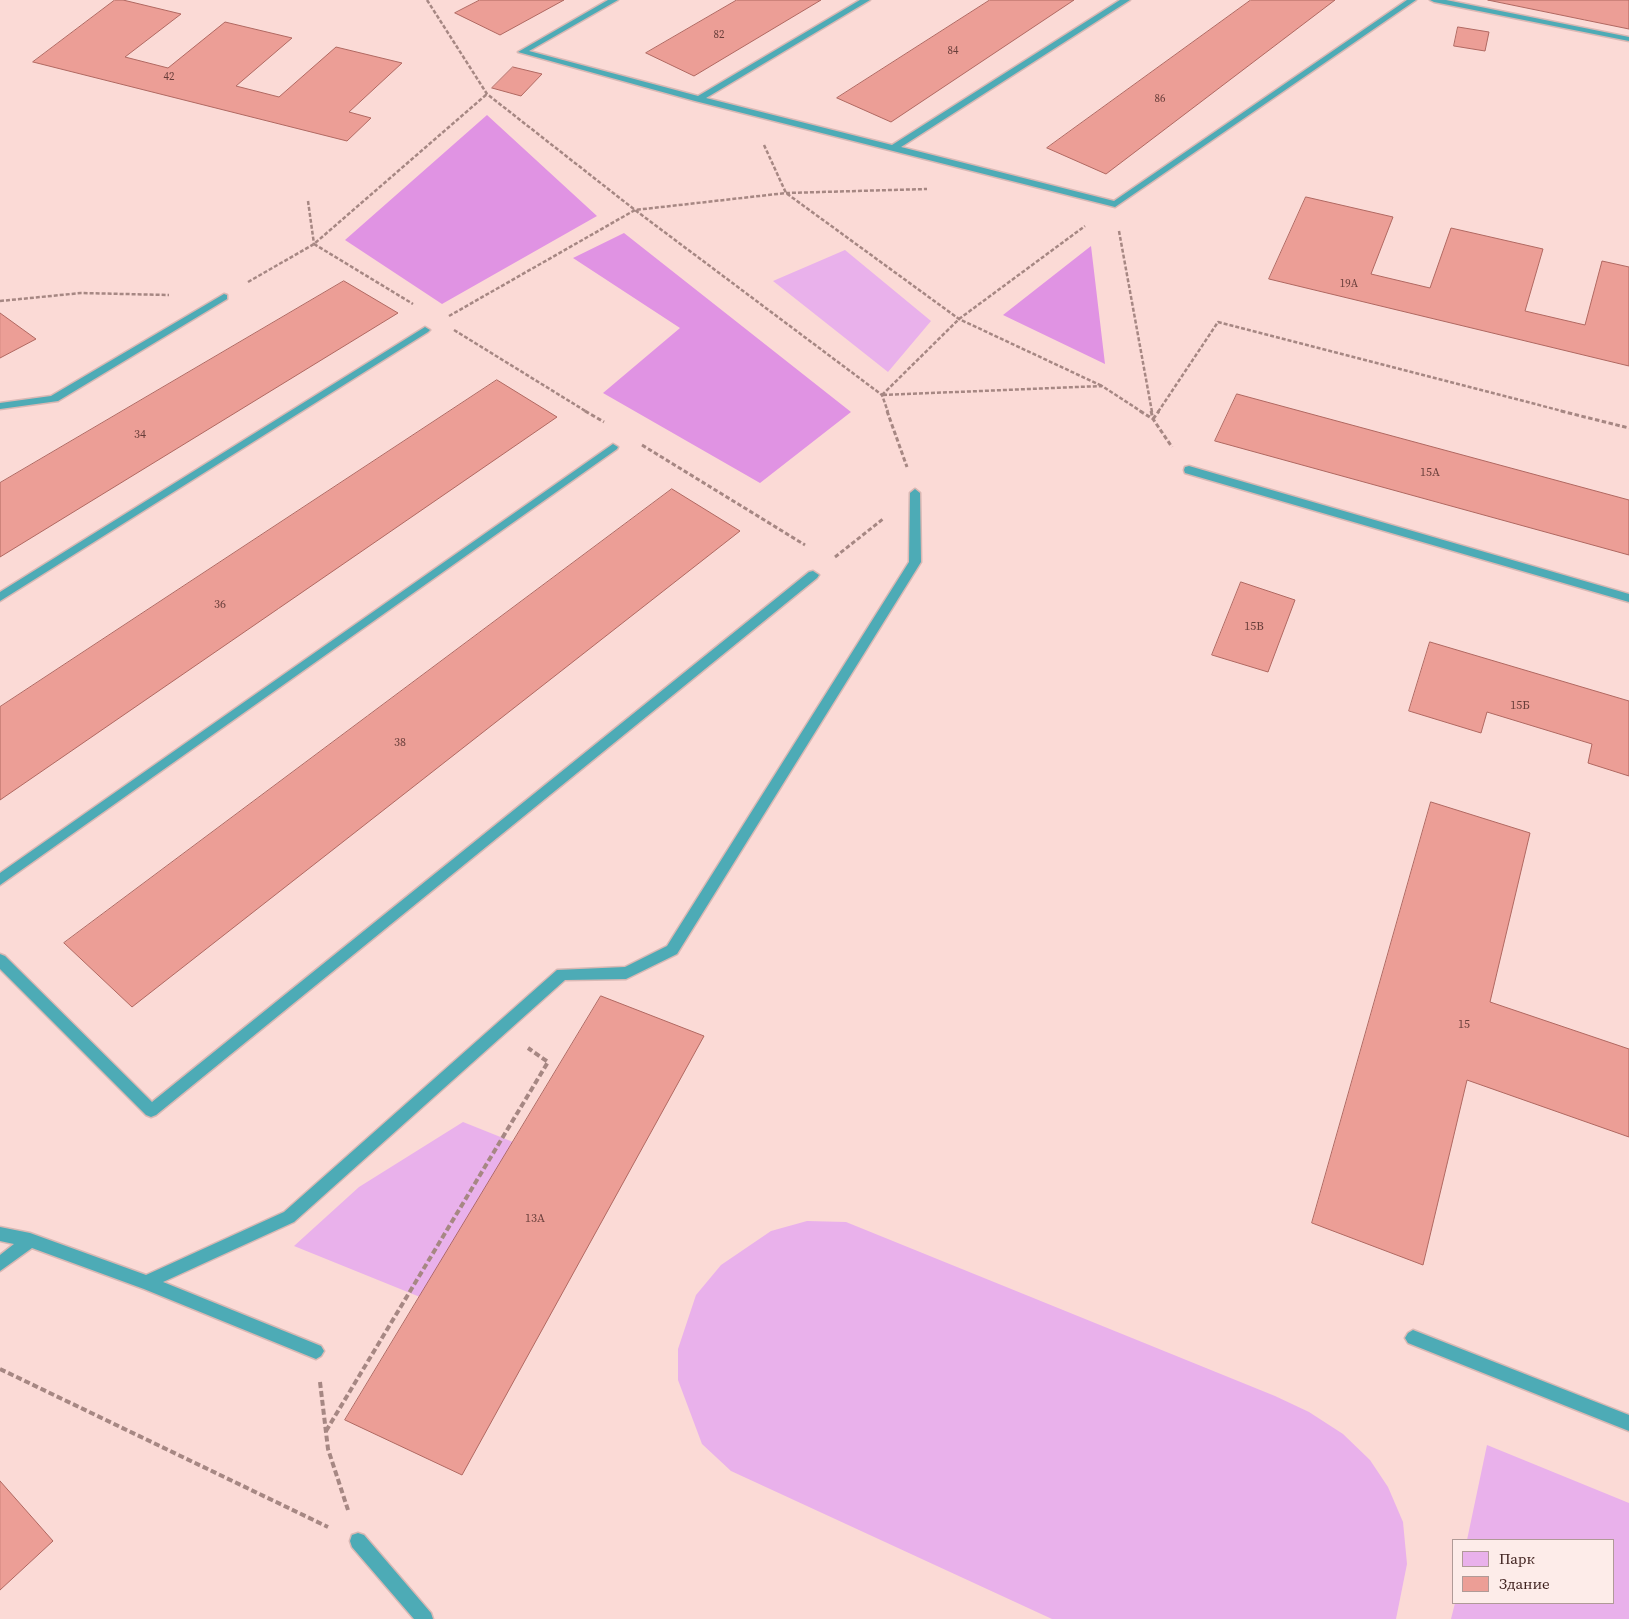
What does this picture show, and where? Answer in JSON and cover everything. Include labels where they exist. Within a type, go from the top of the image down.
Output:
[{"type":"lane","points":[[614,0],[522,52],[748,112],[894,147],[1114,204],[1412,0]]},
{"type":"lane","points":[[698,99],[866,0]]},
{"type":"lane","points":[[894,147],[1126,0]]},
{"type":"lane","points":[[1434,0],[1629,39]]},
{"type":"lane","points":[[0,406],[54,399],[224,297]]},
{"type":"lane","points":[[0,597],[425,330]]},
{"type":"lane","points":[[0,880],[613,447]]},
{"type":"lane","points":[[1189,470],[1629,598]]},
{"type":"lane","points":[[146,1282],[289,1217],[562,974],[626,973],[672,950],[915,562],[915,493]]},
{"type":"lane","points":[[0,960],[151,1111],[813,575]]},
{"type":"lane","points":[[0,1234],[30,1240],[146,1282],[316,1350]]},
{"type":"lane","points":[[0,1264],[30,1240]]},
{"type":"lane","points":[[1413,1338],[1629,1423]]},
{"type":"lane","points":[[358,1542],[425,1619]]},
{"type":"path","points":[[427,0],[487,94],[635,210],[882,395],[915,493],[813,575]]},
{"type":"path","points":[[0,301],[81,293],[224,297],[314,244],[487,94]]},
{"type":"path","points":[[748,112],[786,192],[959,319],[1102,386],[1153,419],[1189,470]]},
{"type":"path","points":[[425,330],[635,210],[786,192],[934,188]]},
{"type":"path","points":[[308,202],[314,244]]},
{"type":"path","points":[[882,395],[959,319],[1114,204],[1153,419]]},
{"type":"path","points":[[314,244],[612,426]]},
{"type":"path","points":[[1153,419],[1218,322],[1629,428]]},
{"type":"path","points":[[882,395],[1102,386]]},
{"type":"path","points":[[636,442],[831,561]]},
{"type":"path","points":[[326,1431],[548,1062],[511,1036],[503,1026]]},
{"type":"path","points":[[316,1350],[328,1448],[358,1542]]},
{"type":"path","points":[[0,1369],[358,1542]]},
{"type":"green space","points":[[845,250],[931,321],[888,372],[773,281]]},
{"type":"green space","points":[[463,1122],[513,1142],[420,1297],[294,1246],[359,1187]]},
{"type":"green space","points":[[807,1221],[846,1222],[1275,1396],[1309,1412],[1343,1434],[1370,1460],[1388,1487],[1403,1522],[1407,1564],[1396,1619],[1052,1619],[731,1471],[702,1444],[678,1380],[678,1349],[696,1295],[721,1265],[771,1231]]},
{"type":"green space","points":[[1487,1445],[1629,1503],[1629,1619],[1451,1619],[1455,1604],[1614,1604],[1614,1539],[1467,1539]]},
{"type":"shaded area","points":[[487,115],[597,216],[442,304],[345,240]]},
{"type":"shaded area","points":[[624,233],[851,412],[760,483],[603,393],[680,328],[573,258]]},
{"type":"shaded area","points":[[1091,246],[1105,364],[1003,315]]},
{"type":"building","points":[[115,0],[123,0],[181,14],[125,57],[168,68],[225,22],[292,38],[236,86],[279,97],[336,47],[402,63],[349,112],[371,118],[347,141],[33,62]]},
{"type":"building","points":[[480,0],[564,0],[500,35],[455,13]]},
{"type":"building","points":[[737,0],[821,0],[694,76],[646,53]]},
{"type":"building","points":[[990,0],[1074,0],[891,122],[837,98]]},
{"type":"building","points":[[1251,0],[1335,0],[1106,174],[1047,148]]},
{"type":"building","points":[[1488,0],[1629,0],[1629,29],[1585,20]]},
{"type":"building","points":[[1458,27],[1489,32],[1485,51],[1454,46]]},
{"type":"building","points":[[513,67],[542,74],[521,96],[492,88]]},
{"type":"building","points":[[1306,197],[1393,217],[1371,274],[1430,288],[1451,228],[1543,249],[1525,311],[1585,325],[1602,261],[1629,267],[1629,366],[1269,279]]},
{"type":"building","points":[[344,281],[398,313],[0,557],[0,483]]},
{"type":"building","points":[[0,313],[36,339],[0,358]]},
{"type":"building","points":[[497,380],[557,417],[0,800],[0,707]]},
{"type":"building","points":[[1237,394],[1629,500],[1629,555],[1215,441]]},
{"type":"building","points":[[672,489],[740,531],[132,1007],[64,943]]},
{"type":"building","points":[[1241,582],[1295,600],[1268,672],[1212,655]]},
{"type":"building","points":[[1430,642],[1629,701],[1629,776],[1588,763],[1592,744],[1487,712],[1481,733],[1409,711]]},
{"type":"building","points":[[1431,802],[1530,833],[1490,1002],[1629,1049],[1629,1137],[1467,1080],[1423,1265],[1312,1223]]},
{"type":"building","points":[[601,996],[704,1036],[462,1475],[345,1420]]},
{"type":"building","points":[[0,1481],[53,1541],[0,1590]]}]
